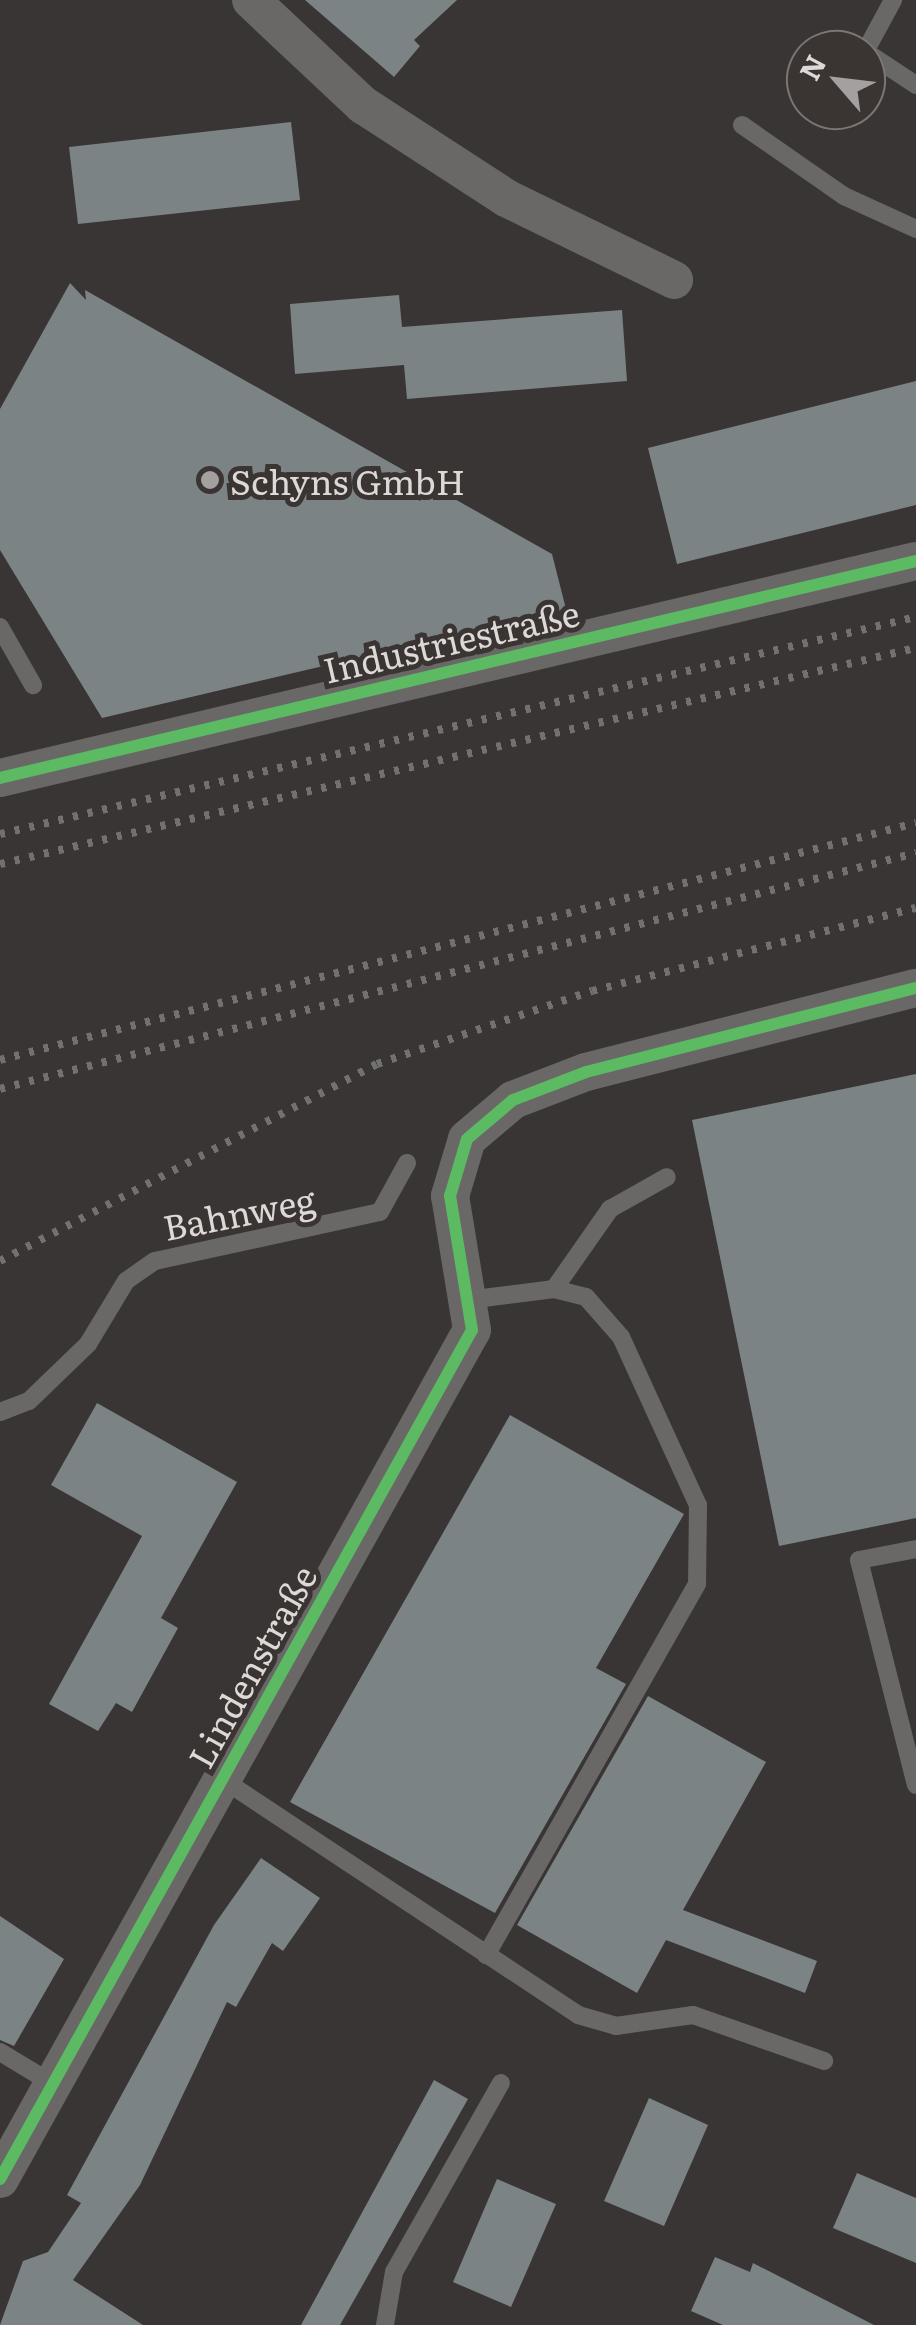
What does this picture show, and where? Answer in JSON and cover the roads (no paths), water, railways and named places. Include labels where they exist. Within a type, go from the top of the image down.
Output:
[{"type":"street","points":[[251,0],[394,125],[506,198],[674,280]]},
{"type":"street","name":"Industriestraße","points":[[0,778],[916,561]]},
{"type":"street","name":"Lindenstraße","points":[[0,2180],[472,1330],[450,1196],[456,1164],[467,1140],[513,1100],[586,1072],[916,988]]},
{"type":"lane","points":[[877,30],[893,0]]},
{"type":"lane","points":[[886,65],[916,85]]},
{"type":"lane","points":[[742,125],[844,196],[916,229]]},
{"type":"lane","points":[[0,628],[34,685]]},
{"type":"lane","name":"Bahnweg","points":[[0,1412],[29,1401],[64,1366],[126,1281],[155,1261],[380,1212],[407,1163]]},
{"type":"lane","points":[[554,1289],[610,1209],[667,1177]]},
{"type":"lane","points":[[467,1300],[554,1289],[586,1297],[621,1337],[698,1505],[697,1584],[486,1954]]},
{"type":"lane","points":[[916,1549],[859,1560],[916,1785]]},
{"type":"lane","points":[[222,1780],[578,2015],[616,2026],[693,2015],[824,2062]]},
{"type":"lane","points":[[0,2052],[53,2084]]},
{"type":"lane","points":[[384,2325],[394,2272],[501,2083]]},
{"type":"railway","points":[[0,834],[916,617]]},
{"type":"railway","points":[[0,864],[916,648]]},
{"type":"railway","points":[[0,1060],[916,823]]},
{"type":"railway","points":[[0,1089],[916,853]]},
{"type":"railway","points":[[0,1261],[377,1064],[592,991],[916,908]]},
{"type":"place","name":"Schyns GmbH","points":[[210,480]]}]
